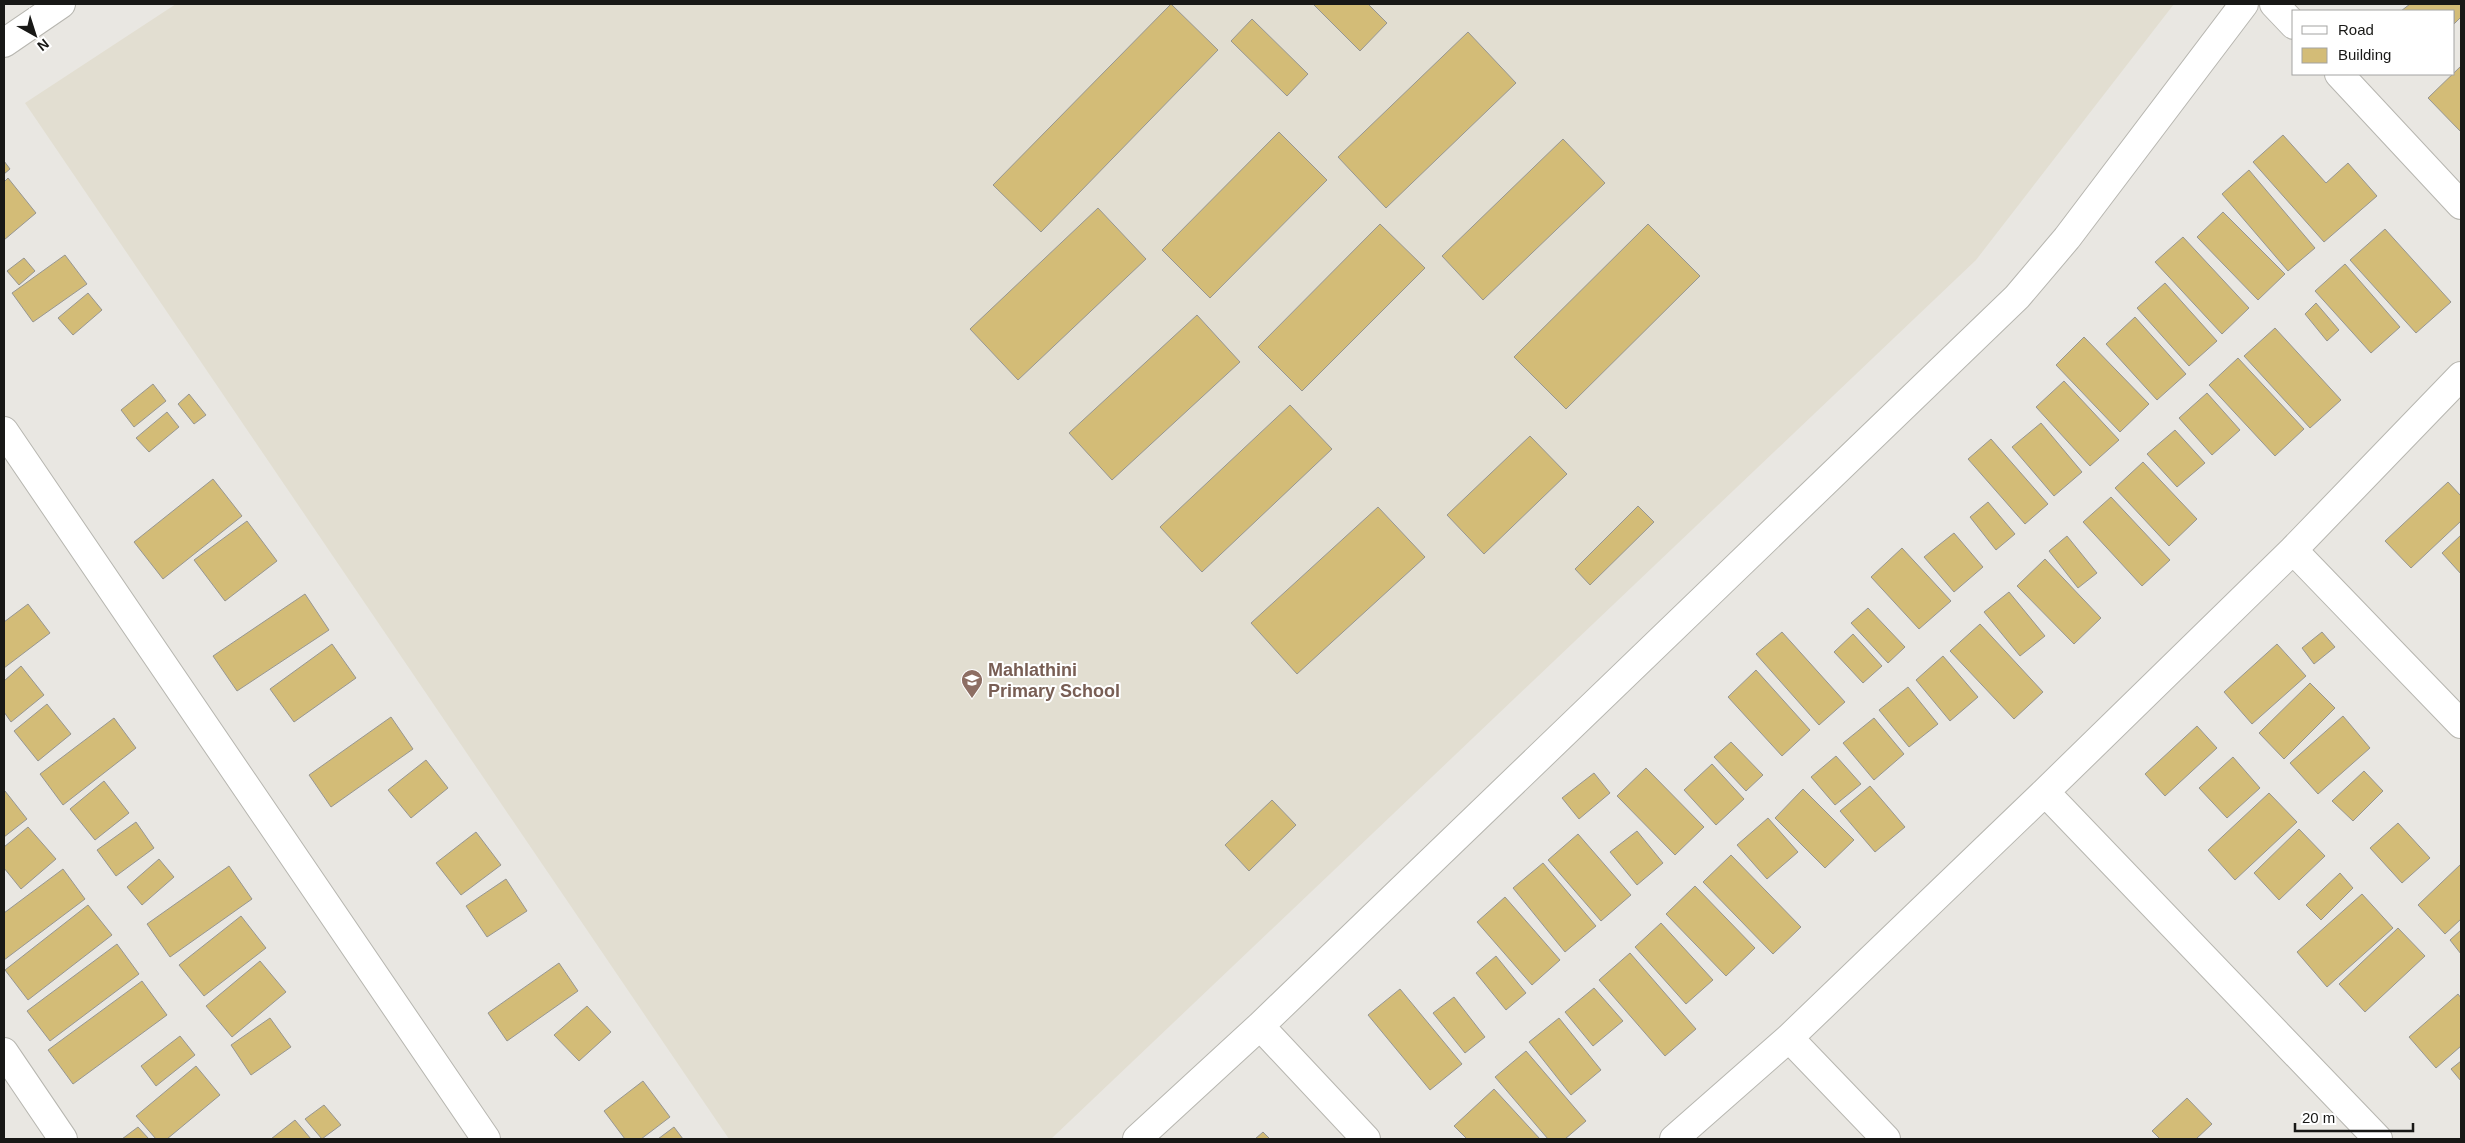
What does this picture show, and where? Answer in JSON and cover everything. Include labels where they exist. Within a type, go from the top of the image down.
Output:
[{"type":"street","points":[[4,43],[61,4]]},
{"type":"street","points":[[1137,1139],[1260,1026],[2017,297],[2067,238],[2244,4]]},
{"type":"street","points":[[2274,4],[2292,23]]},
{"type":"street","points":[[2340,75],[2461,205]]},
{"type":"street","points":[[1674,1139],[1789,1038],[2045,792],[2293,550],[2461,376]]},
{"type":"street","points":[[4,431],[486,1139]]},
{"type":"street","points":[[2293,550],[2461,724]]},
{"type":"street","points":[[2045,792],[2378,1139]]},
{"type":"street","points":[[1260,1026],[1366,1139]]},
{"type":"street","points":[[1789,1038],[1886,1139]]},
{"type":"street","points":[[4,1052],[63,1139]]},
{"type":"shaded area","name":"Mahlathini Primary School","points":[[176,4],[2174,4],[1976,260],[1051,1139],[729,1139],[25,103]]},
{"type":"building","points":[[1171,4],[1218,50],[1041,232],[993,185]]},
{"type":"building","points":[[1313,4],[1368,4],[1387,23],[1360,51]]},
{"type":"building","points":[[2410,4],[2461,4],[2461,17],[2455,23],[2455,10],[2402,10]]},
{"type":"building","points":[[1252,19],[1308,74],[1287,96],[1231,41]]},
{"type":"building","points":[[1468,32],[1516,83],[1386,208],[1338,157]]},
{"type":"building","points":[[2461,66],[2461,132],[2428,98],[2452,75],[2455,75],[2455,72]]},
{"type":"building","points":[[1279,132],[1327,180],[1210,298],[1162,250]]},
{"type":"building","points":[[2283,135],[2326,183],[2348,163],[2377,196],[2324,242],[2253,162]]},
{"type":"building","points":[[1563,139],[1605,183],[1483,300],[1442,256]]},
{"type":"building","points":[[4,161],[10,169],[4,174]]},
{"type":"building","points":[[2249,170],[2315,248],[2288,271],[2222,194]]},
{"type":"building","points":[[8,178],[36,213],[4,240],[4,182]]},
{"type":"building","points":[[1098,208],[1146,259],[1018,380],[970,329]]},
{"type":"building","points":[[2223,212],[2285,274],[2258,300],[2197,237]]},
{"type":"building","points":[[1380,224],[1425,268],[1302,391],[1258,347]]},
{"type":"building","points":[[1648,224],[1700,276],[1566,409],[1514,357]]},
{"type":"building","points":[[2385,229],[2451,302],[2416,333],[2350,260]]},
{"type":"building","points":[[2183,237],[2249,308],[2222,334],[2155,262]]},
{"type":"building","points":[[65,255],[87,284],[33,322],[12,293]]},
{"type":"building","points":[[24,258],[35,271],[19,285],[7,271]]},
{"type":"building","points":[[2345,264],[2400,327],[2371,353],[2315,291]]},
{"type":"building","points":[[2165,283],[2217,341],[2189,366],[2137,308]]},
{"type":"building","points":[[88,293],[102,310],[73,335],[58,318]]},
{"type":"building","points":[[2316,303],[2339,330],[2327,341],[2305,314]]},
{"type":"building","points":[[1197,315],[1240,362],[1112,480],[1069,433]]},
{"type":"building","points":[[2135,317],[2186,374],[2157,400],[2106,344]]},
{"type":"building","points":[[2275,328],[2341,400],[2310,428],[2244,356]]},
{"type":"building","points":[[2084,337],[2149,404],[2120,432],[2056,365]]},
{"type":"building","points":[[2238,358],[2304,429],[2275,456],[2209,385]]},
{"type":"building","points":[[2064,381],[2119,440],[2090,466],[2036,407]]},
{"type":"building","points":[[153,384],[166,401],[134,427],[121,410]]},
{"type":"building","points":[[2207,393],[2240,430],[2212,455],[2179,418]]},
{"type":"building","points":[[189,394],[206,415],[194,424],[178,404]]},
{"type":"building","points":[[1290,405],[1332,449],[1202,572],[1160,527]]},
{"type":"building","points":[[167,412],[179,427],[149,452],[136,438]]},
{"type":"building","points":[[2041,423],[2082,472],[2054,496],[2012,447]]},
{"type":"building","points":[[2175,430],[2205,463],[2177,487],[2147,454]]},
{"type":"building","points":[[1530,436],[1567,474],[1484,554],[1447,515]]},
{"type":"building","points":[[1991,439],[2048,504],[2025,524],[1968,459]]},
{"type":"building","points":[[2143,462],[2197,519],[2169,546],[2115,488]]},
{"type":"building","points":[[213,479],[242,516],[163,579],[134,542]]},
{"type":"building","points":[[2448,482],[2461,496],[2461,521],[2411,568],[2385,541]]},
{"type":"building","points":[[2111,497],[2170,560],[2142,586],[2083,522]]},
{"type":"building","points":[[1988,502],[2015,534],[1996,550],[1970,517]]},
{"type":"building","points":[[1638,506],[1654,522],[1590,585],[1575,569]]},
{"type":"building","points":[[1378,507],[1425,557],[1297,674],[1251,623]]},
{"type":"building","points":[[247,521],[277,561],[225,601],[194,560]]},
{"type":"building","points":[[1954,533],[1983,567],[1954,592],[1924,557]]},
{"type":"building","points":[[2461,535],[2461,574],[2442,553]]},
{"type":"building","points":[[2067,536],[2097,573],[2078,588],[2049,551]]},
{"type":"building","points":[[1902,548],[1951,601],[1919,629],[1871,577]]},
{"type":"building","points":[[2045,559],[2101,618],[2074,644],[2017,586]]},
{"type":"building","points":[[2009,592],[2045,636],[2020,656],[1984,612]]},
{"type":"building","points":[[305,594],[329,630],[237,691],[213,656]]},
{"type":"building","points":[[28,604],[50,633],[4,668],[4,622]]},
{"type":"building","points":[[1868,608],[1905,647],[1888,663],[1851,623]]},
{"type":"building","points":[[1980,624],[2043,692],[2014,719],[1950,651]]},
{"type":"building","points":[[1782,632],[1845,702],[1819,725],[1756,654]]},
{"type":"building","points":[[2322,632],[2335,647],[2314,664],[2302,648]]},
{"type":"building","points":[[1853,634],[1882,666],[1863,683],[1834,652]]},
{"type":"building","points":[[332,644],[356,678],[294,722],[270,689]]},
{"type":"building","points":[[2277,644],[2306,676],[2252,724],[2224,692]]},
{"type":"building","points":[[1943,656],[1978,697],[1950,721],[1916,680]]},
{"type":"building","points":[[21,666],[44,695],[11,722],[4,712],[4,681]]},
{"type":"building","points":[[1756,670],[1810,730],[1782,756],[1728,697]]},
{"type":"building","points":[[2310,683],[2335,708],[2284,759],[2259,733]]},
{"type":"building","points":[[1908,687],[1938,724],[1909,747],[1879,710]]},
{"type":"building","points":[[47,704],[71,734],[38,761],[14,731]]},
{"type":"building","points":[[2343,716],[2370,748],[2318,794],[2290,763]]},
{"type":"building","points":[[391,717],[413,749],[331,807],[309,775]]},
{"type":"building","points":[[114,718],[136,748],[63,805],[40,774]]},
{"type":"building","points":[[1874,718],[1904,754],[1874,780],[1843,743]]},
{"type":"building","points":[[2197,726],[2217,748],[2165,796],[2145,774]]},
{"type":"building","points":[[1731,742],[1763,775],[1746,791],[1714,757]]},
{"type":"building","points":[[1836,756],[1861,784],[1835,805],[1811,777]]},
{"type":"building","points":[[2233,757],[2260,788],[2227,818],[2199,788]]},
{"type":"building","points":[[426,760],[448,788],[411,818],[388,790]]},
{"type":"building","points":[[1712,764],[1744,799],[1716,825],[1684,790]]},
{"type":"building","points":[[1646,768],[1704,827],[1675,855],[1617,796]]},
{"type":"building","points":[[2364,771],[2383,791],[2353,821],[2332,801]]},
{"type":"building","points":[[1594,773],[1610,793],[1579,819],[1562,798]]},
{"type":"building","points":[[104,781],[129,813],[95,840],[70,809]]},
{"type":"building","points":[[1870,786],[1905,827],[1875,852],[1840,811]]},
{"type":"building","points":[[1803,789],[1854,840],[1825,868],[1775,818]]},
{"type":"building","points":[[4,792],[27,819],[4,837]]},
{"type":"building","points":[[2269,793],[2297,822],[2235,880],[2208,850]]},
{"type":"building","points":[[1272,800],[1296,825],[1249,871],[1225,845]]},
{"type":"building","points":[[1768,818],[1798,852],[1767,879],[1737,845]]},
{"type":"building","points":[[136,822],[154,848],[116,876],[97,850]]},
{"type":"building","points":[[2398,823],[2430,858],[2402,883],[2370,848]]},
{"type":"building","points":[[28,827],[56,859],[21,889],[4,868],[4,847]]},
{"type":"building","points":[[2299,829],[2325,856],[2279,900],[2254,873]]},
{"type":"building","points":[[1637,831],[1663,863],[1637,885],[1610,852]]},
{"type":"building","points":[[476,832],[501,865],[461,895],[436,863]]},
{"type":"building","points":[[1578,834],[1631,895],[1601,921],[1548,860]]},
{"type":"building","points":[[1731,855],[1801,927],[1773,954],[1703,882]]},
{"type":"building","points":[[159,859],[174,877],[142,905],[127,887]]},
{"type":"building","points":[[1543,863],[1596,926],[1565,952],[1513,888]]},
{"type":"building","points":[[2461,864],[2461,919],[2445,934],[2418,905]]},
{"type":"building","points":[[229,866],[252,899],[170,957],[147,924]]},
{"type":"building","points":[[63,869],[85,899],[4,960],[4,913]]},
{"type":"building","points":[[2340,873],[2353,888],[2321,920],[2306,905]]},
{"type":"building","points":[[506,879],[527,911],[487,937],[466,906]]},
{"type":"building","points":[[1695,886],[1755,948],[1726,976],[1666,914]]},
{"type":"building","points":[[2362,894],[2393,928],[2327,987],[2297,952]]},
{"type":"building","points":[[1505,897],[1560,960],[1532,985],[1477,922]]},
{"type":"building","points":[[88,905],[112,935],[28,1000],[5,970]]},
{"type":"building","points":[[241,916],[266,948],[204,996],[179,965]]},
{"type":"building","points":[[1661,923],[1713,980],[1686,1004],[1635,947]]},
{"type":"building","points":[[2398,928],[2425,956],[2365,1012],[2339,984]]},
{"type":"building","points":[[2461,930],[2461,954],[2450,940]]},
{"type":"building","points":[[117,944],[139,974],[50,1041],[27,1011]]},
{"type":"building","points":[[1630,953],[1696,1029],[1665,1056],[1599,980]]},
{"type":"building","points":[[1496,956],[1526,993],[1506,1010],[1476,973]]},
{"type":"building","points":[[260,961],[286,992],[232,1037],[206,1006]]},
{"type":"building","points":[[559,963],[578,991],[507,1041],[488,1013]]},
{"type":"building","points":[[142,981],[167,1015],[73,1084],[48,1050]]},
{"type":"building","points":[[1594,988],[1623,1021],[1593,1046],[1565,1012]]},
{"type":"building","points":[[1400,989],[1462,1064],[1430,1090],[1368,1015]]},
{"type":"building","points":[[2458,994],[2461,998],[2461,1046],[2436,1068],[2409,1037]]},
{"type":"building","points":[[1454,997],[1485,1037],[1465,1053],[1433,1013]]},
{"type":"building","points":[[587,1006],[611,1032],[579,1061],[554,1035]]},
{"type":"building","points":[[270,1018],[291,1047],[251,1075],[231,1045]]},
{"type":"building","points":[[1559,1018],[1601,1070],[1571,1095],[1529,1042]]},
{"type":"building","points":[[180,1036],[195,1055],[156,1086],[141,1066]]},
{"type":"building","points":[[1526,1051],[1586,1121],[1565,1139],[1548,1139],[1495,1077]]},
{"type":"building","points":[[2461,1061],[2461,1081],[2451,1069]]},
{"type":"building","points":[[196,1066],[220,1095],[167,1139],[156,1139],[136,1116]]},
{"type":"building","points":[[643,1081],[670,1117],[641,1139],[625,1139],[604,1111]]},
{"type":"building","points":[[1494,1089],[1540,1139],[1467,1139],[1454,1126]]},
{"type":"building","points":[[2187,1098],[2212,1124],[2196,1139],[2160,1139],[2152,1131]]},
{"type":"building","points":[[324,1105],[341,1125],[322,1139],[305,1119]]},
{"type":"building","points":[[295,1120],[311,1139],[271,1139]]},
{"type":"building","points":[[138,1127],[149,1139],[122,1139]]},
{"type":"building","points":[[674,1127],[683,1139],[658,1139]]},
{"type":"building","points":[[1263,1132],[1270,1139],[1255,1139]]},
{"type":"place","name":"Mahlathini Primary School","points":[[972,699]]}]
